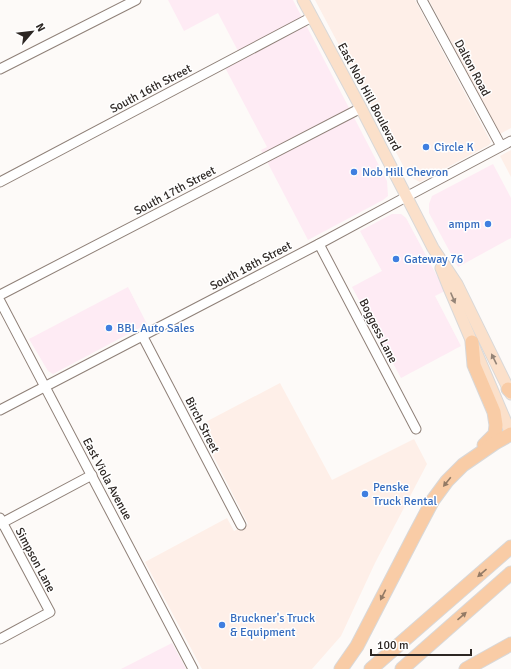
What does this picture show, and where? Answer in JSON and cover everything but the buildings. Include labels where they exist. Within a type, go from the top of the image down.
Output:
[{"type":"highway","points":[[340,669],[357,646],[433,500],[447,481],[495,434],[496,425],[494,412],[474,365],[472,342]]},
{"type":"highway","points":[[463,465],[511,434]]},
{"type":"highway","points":[[371,669],[511,547]]},
{"type":"highway","points":[[402,669],[511,572]]},
{"type":"highway","points":[[466,669],[511,644]]},
{"type":"main road","name":"East Nob Hill Boulevard","points":[[303,0],[433,248],[511,434]]},
{"type":"main road","name":"East Nob Hill Boulevard","points":[[433,248],[457,284],[510,392]]},
{"type":"street","points":[[0,69],[136,0]]},
{"type":"street","name":"Dalton Road","points":[[422,0],[501,146]]},
{"type":"street","name":"South 16th Street","points":[[0,182],[312,17]]},
{"type":"street","name":"South 17th Street","points":[[0,296],[360,108]]},
{"type":"street","name":"South 18th Street","points":[[0,410],[319,244],[511,141]]},
{"type":"street","name":"Boggess Lane","points":[[319,244],[416,429]]},
{"type":"street","name":"East Viola Avenue","points":[[0,301],[193,669]]},
{"type":"street","name":"Birch Street","points":[[143,336],[241,525]]},
{"type":"street","points":[[1,522],[92,476]]},
{"type":"street","name":"Simpson Lane","points":[[0,639],[50,612],[1,522]]},
{"type":"shaded area","points":[[168,0],[293,0],[387,181],[388,196],[308,240],[261,150],[267,147],[221,60],[238,51],[218,13],[184,31]]},
{"type":"shaded area","points":[[315,0],[415,0],[491,142],[489,145],[420,182],[414,179],[406,171]]},
{"type":"shaded area","points":[[429,0],[511,0],[511,128],[500,134]]},
{"type":"shaded area","points":[[511,150],[511,177],[500,156]]},
{"type":"shaded area","points":[[493,164],[511,198],[511,238],[458,267],[429,213],[429,204],[432,196]]},
{"type":"shaded area","points":[[392,214],[401,214],[406,218],[445,291],[435,296],[461,346],[401,378],[352,287],[382,271],[360,231]]},
{"type":"shaded area","points":[[128,287],[147,324],[53,374],[48,371],[29,339]]},
{"type":"shaded area","points":[[280,383],[332,480],[414,439],[427,464],[375,563],[341,636],[312,669],[202,669],[145,562],[227,518],[234,531],[248,524],[198,426]]},
{"type":"shaded area","points":[[172,643],[186,669],[121,669]]},
{"type":"place","name":"Circle K","points":[[426,147]]},
{"type":"place","name":"Nob Hill Chevron","points":[[354,172]]},
{"type":"place","name":"ampm","points":[[488,224]]},
{"type":"place","name":"Gateway 76","points":[[396,259]]},
{"type":"place","name":"BBL Auto Sales","points":[[109,328]]},
{"type":"place","name":"Penske Truck Rental","points":[[365,494]]},
{"type":"place","name":"Bruckner's Truck & Equipment","points":[[222,625]]}]
